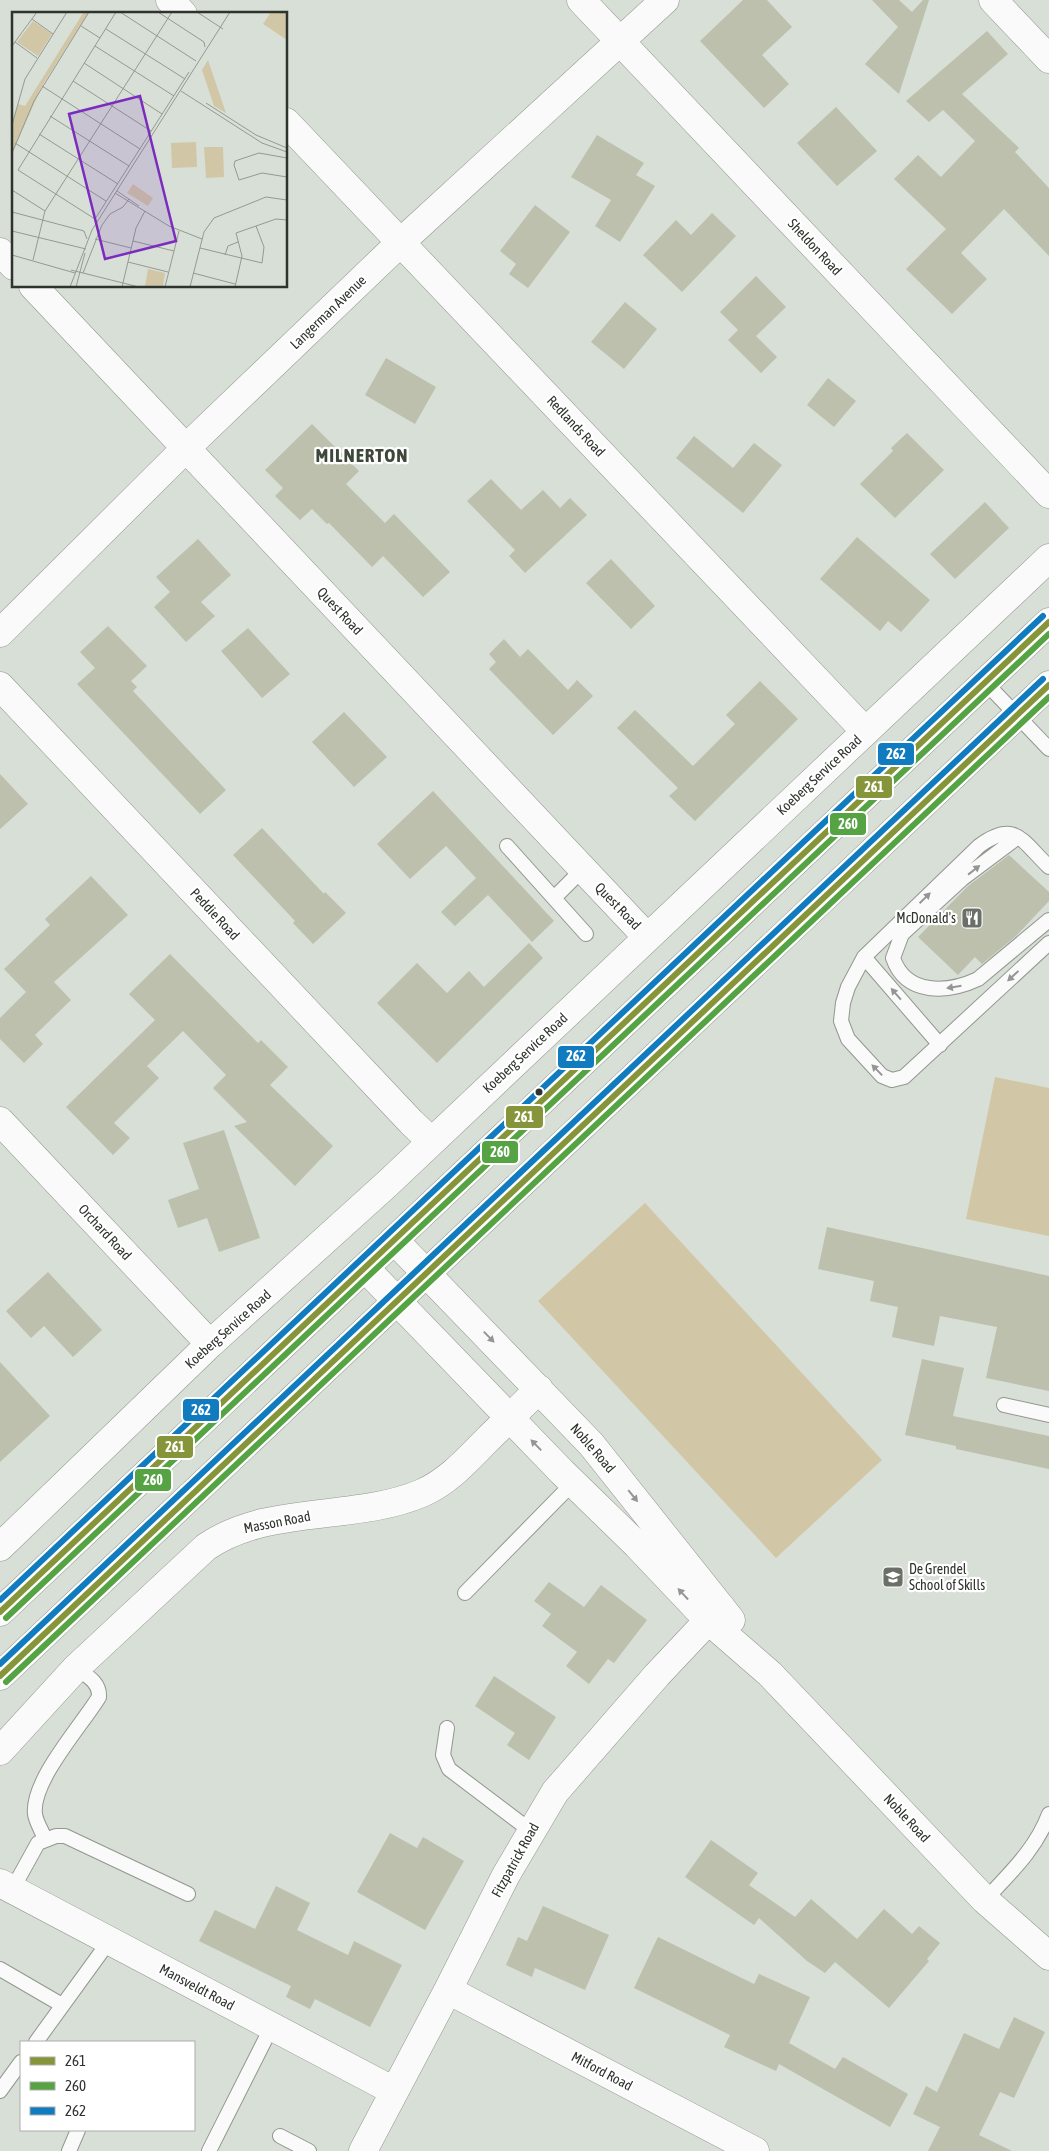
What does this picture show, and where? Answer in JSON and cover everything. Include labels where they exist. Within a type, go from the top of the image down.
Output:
[{"type":"street","points":[[170,0],[181,12]]},
{"type":"street","name":"Sheldon Road","points":[[581,0],[1049,494]]},
{"type":"street","name":"Langerman Avenue","points":[[0,633],[186,448],[401,242],[665,0]]},
{"type":"street","points":[[993,0],[1049,59]]},
{"type":"street","name":"Redlands Road","points":[[288,124],[865,731]]},
{"type":"street","points":[[0,252],[12,264]]},
{"type":"street","name":"Quest Road","points":[[34,288],[647,937]]},
{"type":"street","name":"Koeberg Service Road","points":[[0,1547],[210,1344],[352,1217],[1049,558]]},
{"type":"street","points":[[0,1612],[1049,622]]},
{"type":"street","points":[[0,1676],[1049,684]]},
{"type":"street","name":"Peddie Road","points":[[0,686],[404,1115],[431,1141]]},
{"type":"street","name":"Orchard Road","points":[[0,1121],[210,1344]]},
{"type":"street","name":"Noble Road","points":[[394,1240],[591,1444],[715,1614]]},
{"type":"street","name":"Noble Road","points":[[365,1268],[573,1483],[637,1545],[715,1614],[985,1900],[1049,1956]]},
{"type":"street","name":"Masson Road","points":[[0,1750],[76,1668],[153,1594],[216,1540],[241,1528],[255,1524],[388,1503],[425,1492],[457,1470],[539,1389]]},
{"type":"street","name":"Fitzpatrick Road","points":[[363,2151],[506,1875],[555,1792],[657,1675],[715,1614]]},
{"type":"street","name":"Mansveldt Road","points":[[6,1887],[394,2091]]},
{"type":"street","name":"Mitford Road","points":[[448,1990],[755,2151]]},
{"type":"lane","points":[[985,682],[1049,749]]},
{"type":"lane","points":[[1049,867],[1018,837],[1010,832],[1000,833],[979,846],[864,957],[848,987],[843,1003],[841,1021],[848,1039],[882,1076],[892,1080],[904,1077],[1049,943]]},
{"type":"lane","points":[[1018,837],[962,879],[902,934],[893,958],[897,969],[913,984],[924,988],[950,989],[964,986],[978,979],[1049,920]]},
{"type":"lane","points":[[507,846],[586,934]]},
{"type":"lane","points":[[554,898],[582,869]]},
{"type":"lane","points":[[864,957],[940,1044]]},
{"type":"lane","points":[[1004,1406],[1049,1415]]},
{"type":"lane","points":[[465,1593],[573,1483]]},
{"type":"lane","points":[[45,1839],[35,1814],[36,1801],[42,1785],[54,1762],[99,1697],[100,1690],[97,1684],[76,1668]]},
{"type":"lane","points":[[447,1728],[444,1755],[448,1769],[531,1831]]},
{"type":"lane","points":[[985,1900],[1033,1846],[1044,1828],[1049,1814]]},
{"type":"lane","points":[[6,1887],[38,1843],[45,1839],[65,1836],[188,1894]]},
{"type":"lane","points":[[37,2041],[110,1940]]},
{"type":"lane","points":[[0,1968],[62,2005]]},
{"type":"lane","points":[[209,2151],[272,2026]]},
{"type":"lane","points":[[0,2091],[20,2063]]},
{"type":"lane","points":[[69,2151],[78,2131]]},
{"type":"lane","points":[[280,2136],[309,2151]]},
{"type":"shaded area","points":[[995,1077],[1049,1088],[1049,1236],[966,1219]]},
{"type":"shaded area","points":[[645,1203],[882,1460],[776,1558],[538,1301]]},
{"type":"building","points":[[743,0],[767,0],[792,27],[762,55],[789,84],[764,108],[700,41]]},
{"type":"building","points":[[872,0],[899,0],[912,12],[923,0],[929,0],[899,94],[865,64],[898,27]]},
{"type":"building","points":[[987,31],[1008,54],[962,94],[1019,148],[1015,152],[1049,188],[1049,256],[1004,209],[961,253],[987,279],[952,314],[906,269],[946,229],[894,179],[918,155],[941,177],[975,141],[943,110],[929,122],[906,101]]},
{"type":"building","points":[[836,107],[877,151],[837,186],[797,143]]},
{"type":"building","points":[[597,135],[644,163],[636,175],[655,186],[620,242],[595,226],[611,200],[571,177]]},
{"type":"building","points":[[535,205],[570,232],[528,288],[509,274],[516,264],[500,251]]},
{"type":"building","points":[[712,213],[736,236],[682,292],[643,255],[676,220],[691,235]]},
{"type":"building","points":[[756,276],[786,307],[756,336],[777,357],[761,373],[728,340],[738,330],[720,312]]},
{"type":"building","points":[[625,302],[657,329],[624,369],[591,342]]},
{"type":"building","points":[[386,358],[436,387],[415,424],[365,395]]},
{"type":"building","points":[[828,378],[856,401],[834,427],[807,405]]},
{"type":"building","points":[[312,424],[359,471],[346,484],[385,523],[394,514],[450,572],[423,597],[383,556],[372,567],[329,523],[327,524],[312,509],[300,520],[275,496],[283,488],[265,470]]},
{"type":"building","points":[[907,433],[944,470],[895,518],[860,484],[893,451],[891,448]]},
{"type":"building","points":[[694,436],[733,468],[754,443],[782,465],[743,513],[676,458]]},
{"type":"building","points":[[491,479],[521,510],[543,490],[560,508],[570,498],[587,515],[525,573],[509,556],[515,550],[467,501]]},
{"type":"building","points":[[985,502],[1009,528],[955,579],[930,554]]},
{"type":"building","points":[[857,537],[930,600],[901,632],[888,621],[880,631],[820,579]]},
{"type":"building","points":[[198,539],[231,575],[201,602],[215,616],[186,642],[154,607],[170,592],[156,577]]},
{"type":"building","points":[[611,559],[655,606],[631,629],[586,583]]},
{"type":"building","points":[[108,626],[147,666],[131,681],[137,687],[133,691],[226,790],[200,814],[77,684],[95,668],[80,652]]},
{"type":"building","points":[[248,628],[290,674],[262,698],[221,651]]},
{"type":"building","points":[[504,639],[520,657],[528,649],[568,690],[577,680],[593,696],[553,735],[489,669],[496,662],[489,654]]},
{"type":"building","points":[[760,681],[798,719],[695,821],[669,796],[678,788],[617,728],[635,710],[693,766],[735,724],[726,715]]},
{"type":"building","points":[[344,712],[387,757],[354,787],[312,742]]},
{"type":"building","points":[[0,774],[28,804],[0,829]]},
{"type":"building","points":[[433,791],[554,921],[532,942],[488,895],[455,926],[441,912],[476,878],[446,846],[410,879],[377,844]]},
{"type":"building","points":[[262,828],[324,894],[325,892],[346,913],[313,944],[293,923],[295,921],[233,855]]},
{"type":"building","points":[[1009,855],[1049,892],[1049,901],[1016,936],[982,964],[975,957],[958,975],[918,937],[968,886]]},
{"type":"building","points":[[91,876],[128,915],[54,982],[71,1000],[35,1035],[43,1044],[24,1063],[0,1039],[0,1018],[26,992],[4,969],[50,925],[45,919]]},
{"type":"building","points":[[529,943],[543,958],[437,1063],[377,1003],[417,963],[447,993],[469,971],[484,987]]},
{"type":"building","points":[[170,954],[258,1043],[261,1040],[288,1067],[270,1085],[333,1146],[295,1186],[234,1126],[247,1122],[213,1088],[226,1075],[183,1031],[147,1066],[159,1078],[114,1123],[130,1138],[113,1155],[66,1107],[155,1020],[129,994]]},
{"type":"building","points":[[224,1130],[260,1238],[219,1252],[207,1218],[178,1228],[168,1200],[199,1189],[183,1143]]},
{"type":"building","points":[[827,1227],[1049,1276],[1049,1391],[986,1378],[997,1327],[940,1316],[934,1346],[892,1337],[898,1307],[870,1301],[874,1281],[818,1269]]},
{"type":"building","points":[[48,1272],[102,1330],[73,1357],[44,1326],[31,1338],[6,1311]]},
{"type":"building","points":[[922,1359],[964,1368],[953,1416],[1049,1436],[1049,1469],[956,1449],[956,1446],[905,1435]]},
{"type":"building","points":[[0,1362],[50,1416],[0,1462]]},
{"type":"building","points":[[549,1582],[584,1607],[601,1585],[647,1620],[614,1663],[608,1659],[589,1684],[566,1666],[577,1652],[542,1626],[551,1614],[534,1601]]},
{"type":"building","points":[[494,1676],[556,1717],[529,1760],[507,1745],[515,1733],[475,1706]]},
{"type":"building","points":[[390,1833],[417,1848],[423,1837],[464,1861],[425,1930],[357,1892]]},
{"type":"building","points":[[711,1840],[758,1873],[749,1885],[795,1917],[811,1899],[857,1939],[884,1909],[912,1934],[919,1926],[940,1943],[927,1959],[929,1961],[889,2008],[835,1962],[825,1973],[807,1961],[759,1918],[754,1925],[685,1877]]},
{"type":"building","points":[[276,1886],[310,1903],[297,1930],[348,1955],[354,1941],[402,1965],[370,2027],[315,1999],[310,2009],[286,1997],[291,1986],[199,1941],[215,1910],[255,1929]]},
{"type":"building","points":[[543,1906],[609,1935],[585,1990],[535,1968],[532,1977],[506,1965],[518,1937],[527,1941]]},
{"type":"building","points":[[658,1937],[754,1984],[759,1974],[810,1997],[789,2043],[835,2069],[843,2057],[908,2094],[890,2127],[779,2064],[776,2071],[724,2047],[730,2035],[634,1988]]},
{"type":"building","points":[[1014,2017],[1045,2032],[1014,2098],[1000,2092],[979,2135],[1012,2151],[928,2151],[940,2127],[913,2114],[926,2086],[937,2092],[964,2033],[999,2049]]},
{"type":"transit line","name":"262","points":[[0,1600],[1043,616]]},
{"type":"transit line","name":"261","points":[[0,1612],[1049,622]]},
{"type":"transit line","name":"260","points":[[6,1618],[1049,634]]},
{"type":"transit line","name":"262","points":[[0,1664],[1043,679]]},
{"type":"transit line","name":"261","points":[[0,1676],[1049,685]]},
{"type":"transit line","name":"260","points":[[6,1682],[1049,697]]},
{"type":"place","name":"McDonald's","points":[[972,918]]},
{"type":"place","name":"De Grendel School of Skills","points":[[893,1577]]},
{"type":"district","name":"MILNERTON","points":[[362,455]]}]
